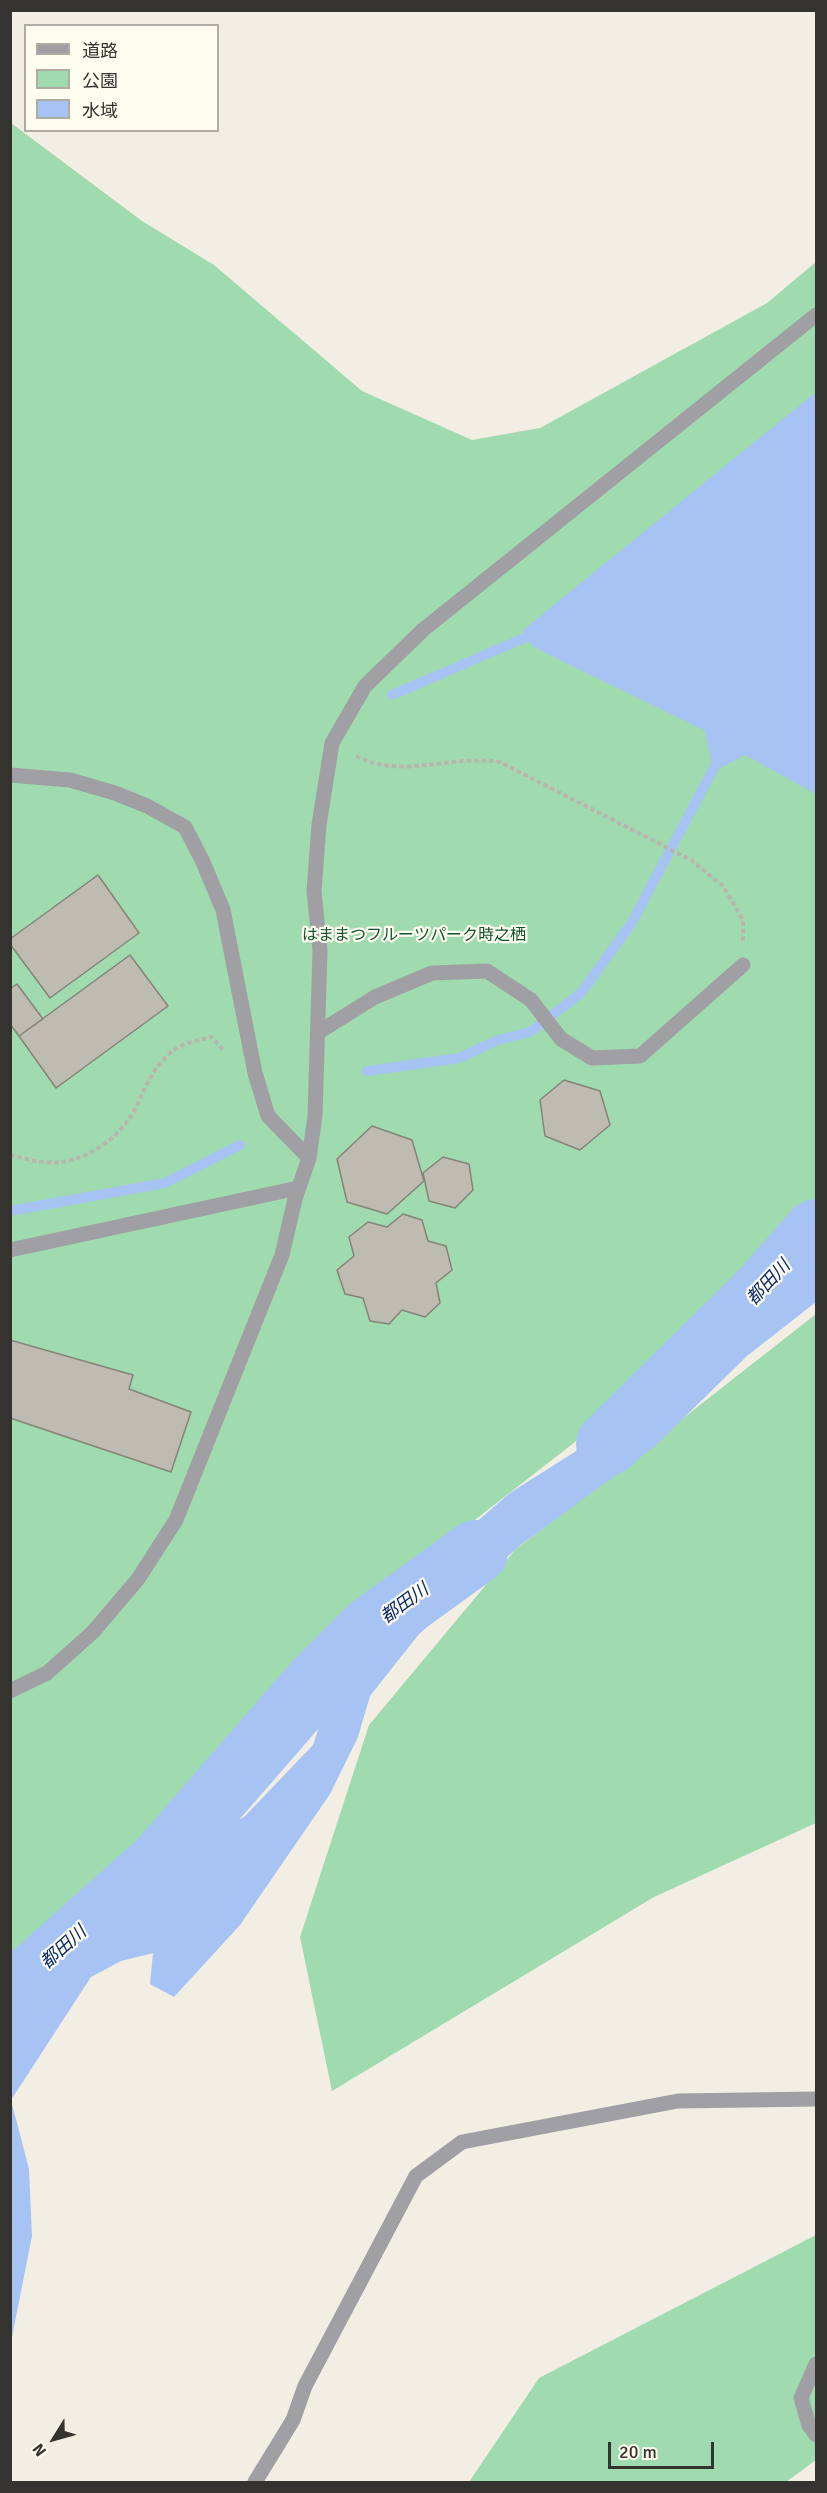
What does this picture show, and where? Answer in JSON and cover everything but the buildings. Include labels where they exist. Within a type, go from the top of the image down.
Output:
[{"type":"street","points":[[10,1691],[46,1673],[93,1632],[138,1579],[176,1520],[282,1255],[298,1188],[309,1158],[315,1116],[320,951],[314,891],[319,825],[332,743],[365,687],[423,629],[816,315]]},
{"type":"street","points":[[10,775],[70,780],[116,793],[147,806],[185,827],[224,910],[255,1073],[268,1116],[309,1158]]},
{"type":"street","points":[[319,1032],[375,997],[432,973],[487,971],[531,1000],[561,1039],[592,1058],[640,1056],[743,965]]},
{"type":"street","points":[[10,1250],[298,1188]]},
{"type":"street","points":[[255,2482],[293,2420],[305,2386],[416,2176],[462,2142],[678,2101],[816,2099]]},
{"type":"street","points":[[816,2364],[801,2398],[809,2425],[816,2435]]},
{"type":"path","points":[[332,743],[371,764],[394,768],[478,758],[500,762],[691,860],[723,886],[743,920],[743,965]]},
{"type":"path","points":[[10,1155],[44,1162],[74,1158],[103,1146],[126,1125],[148,1080],[170,1053],[189,1042],[212,1037],[227,1055]]},
{"type":"green space","name":"はままつフルーツパーク時之栖","points":[[11,123],[142,221],[214,265],[362,391],[472,440],[540,428],[767,303],[816,262],[816,1212],[738,1315],[453,1537],[170,1837],[11,2039]]},
{"type":"green space","points":[[816,1314],[816,1823],[654,1897],[332,2091],[300,1937],[369,1725],[515,1550]]},
{"type":"green space","points":[[816,2235],[816,2460],[786,2482],[469,2482],[539,2378]]},
{"type":"water","points":[[816,392],[816,794],[745,755],[713,772],[705,731],[532,646],[523,630]]},
{"type":"water","points":[[816,1250],[816,1302],[747,1356],[654,1447],[522,1544],[419,1634],[370,1696],[358,1737],[330,1794],[240,1925],[174,1997],[150,1984],[153,1953],[121,1961],[91,1977],[11,2100],[11,2014],[33,1988],[116,1924],[155,1905],[215,1832],[244,1817],[313,1745],[329,1697],[452,1543],[510,1493],[595,1439],[719,1346]]},
{"type":"water","points":[[11,2100],[29,2169],[32,2236],[11,2342]]},
{"type":"waterway","points":[[392,695],[538,632]]},
{"type":"waterway","points":[[367,1071],[459,1058],[498,1040],[530,1032],[581,993],[631,924],[718,760]]},
{"type":"waterway","points":[[10,1211],[165,1183],[240,1145]]},
{"type":"waterway","name":"都田川","points":[[608,1444],[762,1292],[816,1231]]},
{"type":"waterway","name":"都田川","points":[[10,1996],[160,1862],[314,1685],[371,1628],[476,1552]]}]
